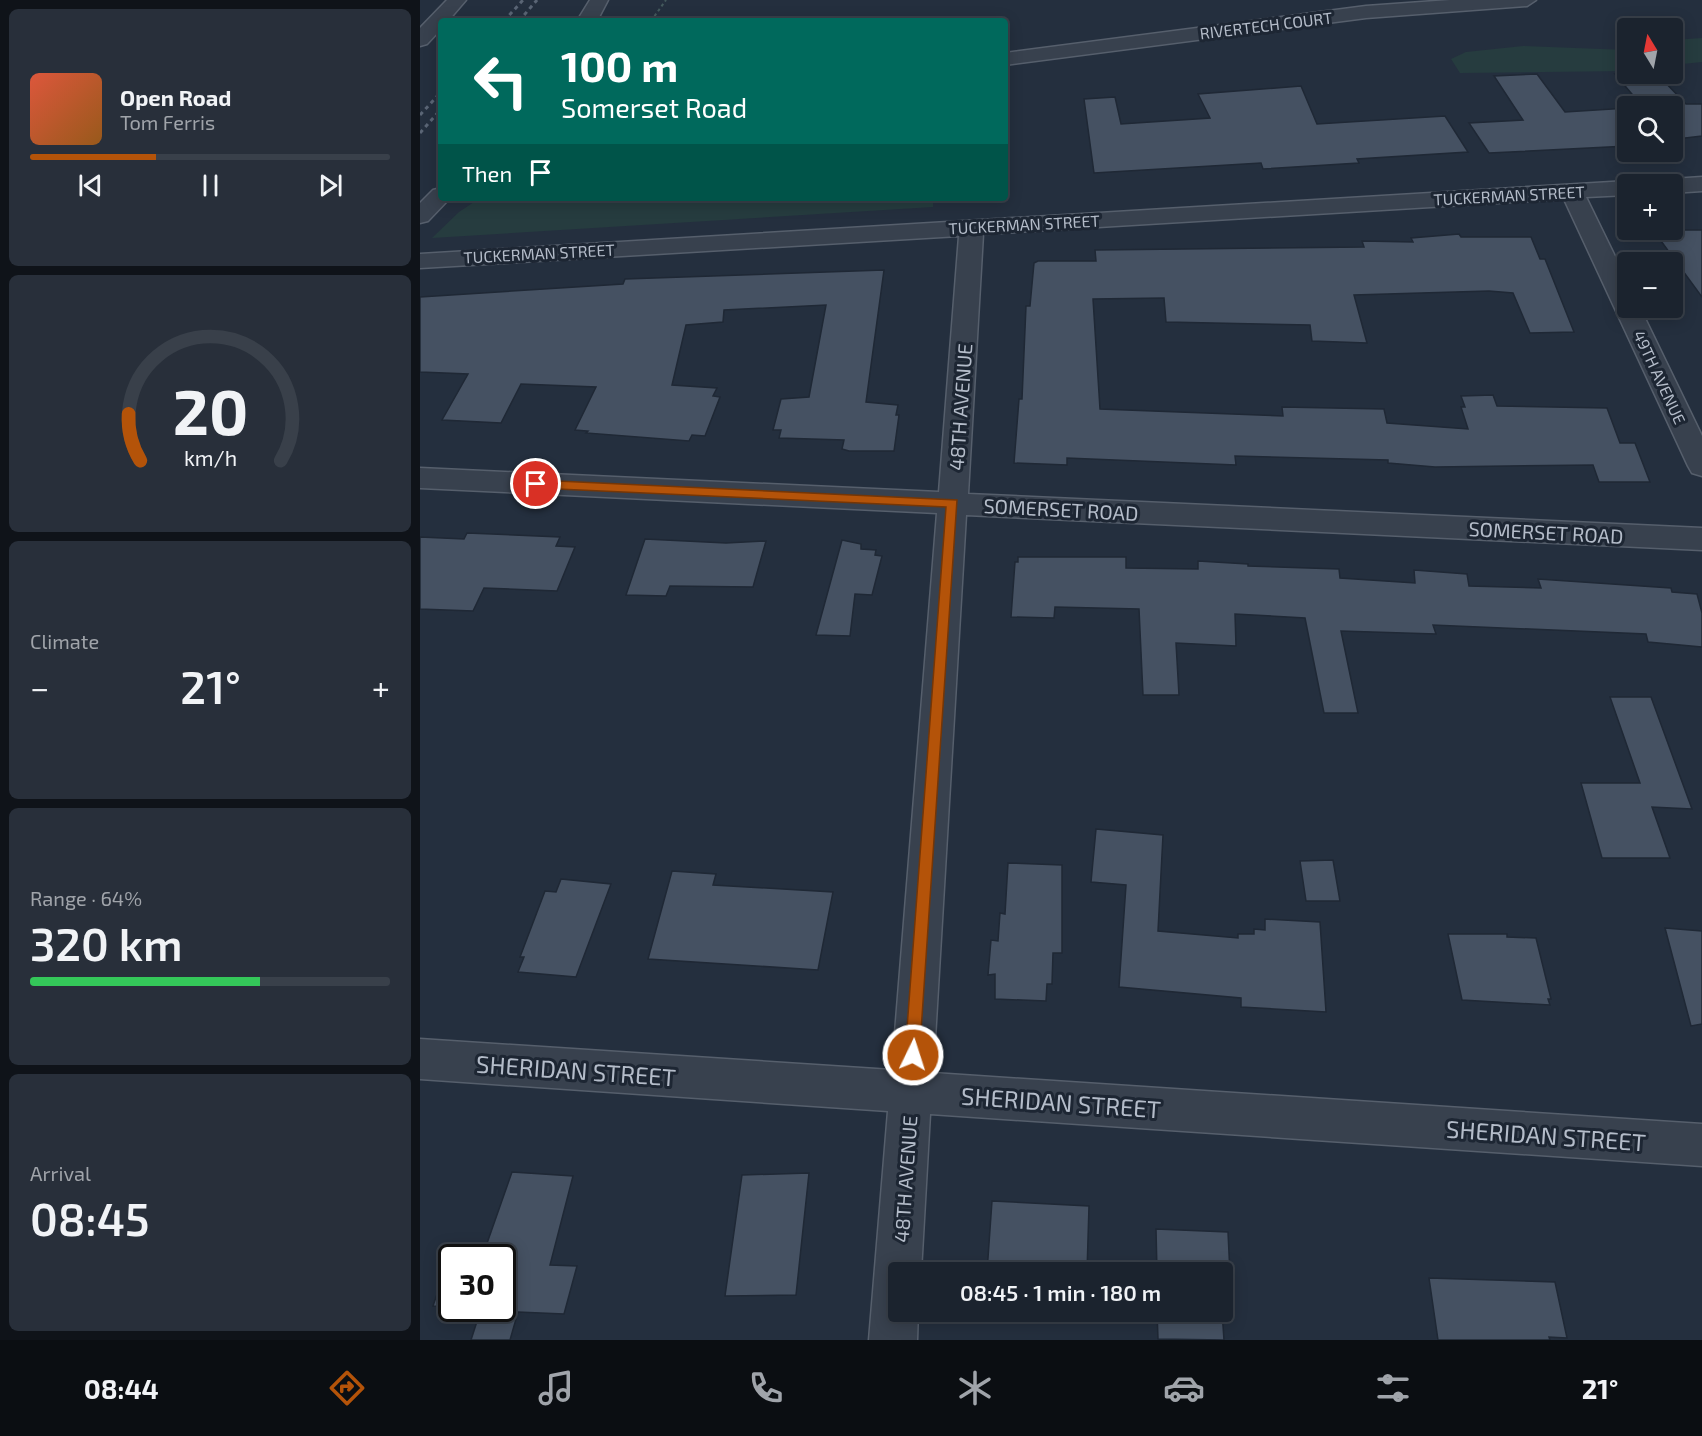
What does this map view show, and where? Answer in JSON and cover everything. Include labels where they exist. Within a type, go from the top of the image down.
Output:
[{"type":"street","points":[[440,18],[457,0]]},
{"type":"street","points":[[589,18],[600,0]]},
{"type":"street","points":[[600,0],[603,18]]},
{"type":"street","name":"RIVERTECH COURT","points":[[1008,59],[1366,12],[1527,0]]},
{"type":"street","points":[[420,40],[438,21]]},
{"type":"street","points":[[1683,185],[1702,184]]},
{"type":"street","name":"TUCKERMAN STREET","points":[[420,261],[1617,189]]},
{"type":"street","name":"49TH AVENUE","points":[[1572,192],[1702,466]]},
{"type":"street","points":[[420,216],[438,198]]},
{"type":"street","name":"48TH AVENUE","points":[[893,1340],[972,227]]},
{"type":"street","name":"SOMERSET ROAD","points":[[420,478],[1702,539]]},
{"type":"street","name":"SHERIDAN STREET","points":[[420,1059],[1702,1145]]},
{"type":"path","points":[[653,17],[666,0]]},
{"type":"path","points":[[653,17],[667,18]]},
{"type":"green space","points":[[1702,38],[1702,62],[1683,64],[1683,39]]},
{"type":"green space","points":[[1523,46],[1617,50],[1617,71],[1460,73],[1451,59],[1466,52]]},
{"type":"green space","points":[[476,201],[933,201],[933,207],[432,238],[459,212]]},
{"type":"building","points":[[1537,74],[1565,112],[1617,109],[1617,147],[1489,153],[1469,123],[1523,120],[1494,76]]},
{"type":"building","points":[[1623,84],[1667,84],[1678,96],[1634,96]]},
{"type":"building","points":[[1301,86],[1317,124],[1445,116],[1468,152],[1357,159],[1359,163],[1263,169],[1261,163],[1094,173],[1084,99],[1115,97],[1121,124],[1210,118],[1198,94]]},
{"type":"building","points":[[1683,101],[1686,104],[1702,104],[1702,136],[1683,138]]},
{"type":"building","points":[[1683,230],[1702,230],[1702,297],[1683,271],[1683,252],[1669,252],[1660,240],[1683,240]]},
{"type":"building","points":[[1459,234],[1461,237],[1531,237],[1540,259],[1545,259],[1574,332],[1530,333],[1513,293],[1489,291],[1354,295],[1367,343],[1312,341],[1310,325],[1166,322],[1164,298],[1093,299],[1100,409],[1283,416],[1282,407],[1384,409],[1387,423],[1468,429],[1461,407],[1465,407],[1461,396],[1493,395],[1497,406],[1607,408],[1620,443],[1635,443],[1650,482],[1599,482],[1593,465],[1435,467],[1388,463],[1388,460],[1235,456],[1236,465],[1067,458],[1067,465],[1014,463],[1019,399],[1022,399],[1026,306],[1030,306],[1034,263],[1038,261],[1096,261],[1095,250],[1364,247],[1362,241],[1413,242],[1411,238]]},
{"type":"building","points":[[884,270],[866,402],[898,405],[896,415],[899,415],[894,451],[849,451],[842,449],[844,440],[779,438],[781,430],[773,430],[781,399],[809,397],[826,305],[724,310],[723,322],[686,325],[672,385],[717,388],[713,396],[720,397],[705,436],[692,435],[689,441],[586,433],[588,431],[575,430],[596,387],[521,384],[501,423],[442,420],[468,374],[420,372],[420,297],[623,284],[625,279]]},
{"type":"building","points":[[467,533],[560,537],[556,546],[575,547],[557,591],[484,588],[473,611],[420,609],[420,537],[464,539]]},
{"type":"building","points":[[645,539],[726,543],[766,541],[753,587],[670,586],[666,596],[626,595]]},
{"type":"building","points":[[842,540],[861,544],[861,549],[876,550],[875,555],[882,556],[872,595],[855,594],[850,636],[816,635]]},
{"type":"building","points":[[1018,557],[1126,557],[1126,568],[1198,569],[1198,561],[1248,564],[1248,566],[1339,569],[1340,578],[1415,583],[1414,570],[1467,574],[1469,586],[1541,588],[1538,579],[1671,588],[1672,592],[1697,594],[1702,613],[1702,647],[1648,642],[1646,634],[1433,625],[1436,634],[1341,631],[1358,713],[1324,713],[1305,618],[1235,614],[1236,646],[1176,643],[1179,695],[1143,695],[1139,609],[1055,607],[1054,618],[1011,617],[1015,562],[1018,562]]},
{"type":"building","points":[[1610,697],[1651,697],[1692,809],[1652,807],[1670,858],[1602,858],[1581,783],[1640,783]]},
{"type":"building","points":[[1096,829],[1163,835],[1158,931],[1238,938],[1238,934],[1254,934],[1254,929],[1265,930],[1265,919],[1320,922],[1326,1012],[1241,1007],[1241,998],[1119,987],[1126,885],[1091,882]]},
{"type":"building","points":[[1333,860],[1340,901],[1306,901],[1300,861]]},
{"type":"building","points":[[1008,863],[1062,865],[1062,953],[1053,953],[1052,984],[1047,984],[1046,1001],[995,999],[995,974],[988,975],[991,940],[998,941],[1000,913],[1005,914]]},
{"type":"building","points":[[672,871],[716,874],[713,885],[833,892],[818,970],[648,959]]},
{"type":"building","points":[[561,879],[611,884],[576,977],[518,972],[524,957],[520,957],[545,891],[556,892]]},
{"type":"building","points":[[1665,928],[1702,931],[1702,1024],[1691,1026]]},
{"type":"building","points":[[1448,934],[1507,934],[1507,937],[1536,938],[1551,999],[1548,999],[1550,1005],[1462,1000]]},
{"type":"building","points":[[512,1172],[573,1176],[550,1265],[577,1266],[564,1314],[518,1312],[516,1319],[516,1244],[487,1244]]},
{"type":"building","points":[[809,1173],[796,1295],[725,1296],[742,1175]]},
{"type":"building","points":[[992,1201],[1089,1206],[1087,1262],[988,1262]]},
{"type":"building","points":[[1156,1229],[1228,1232],[1229,1262],[1157,1262]]},
{"type":"building","points":[[1429,1278],[1555,1282],[1567,1338],[1438,1340]]},
{"type":"building","points":[[438,1291],[438,1306],[433,1306]]},
{"type":"building","points":[[477,1322],[515,1322],[510,1340],[471,1340]]},
{"type":"building","points":[[1157,1322],[1223,1322],[1224,1340],[1158,1339]]},
{"type":"railway","points":[[507,18],[523,0]]},
{"type":"railway","points":[[522,18],[537,0]]},
{"type":"railway","points":[[420,115],[438,95]]},
{"type":"railway","points":[[420,133],[438,112]]},
{"type":"route","points":[[536,484],[953,503],[913,1055]]}]
